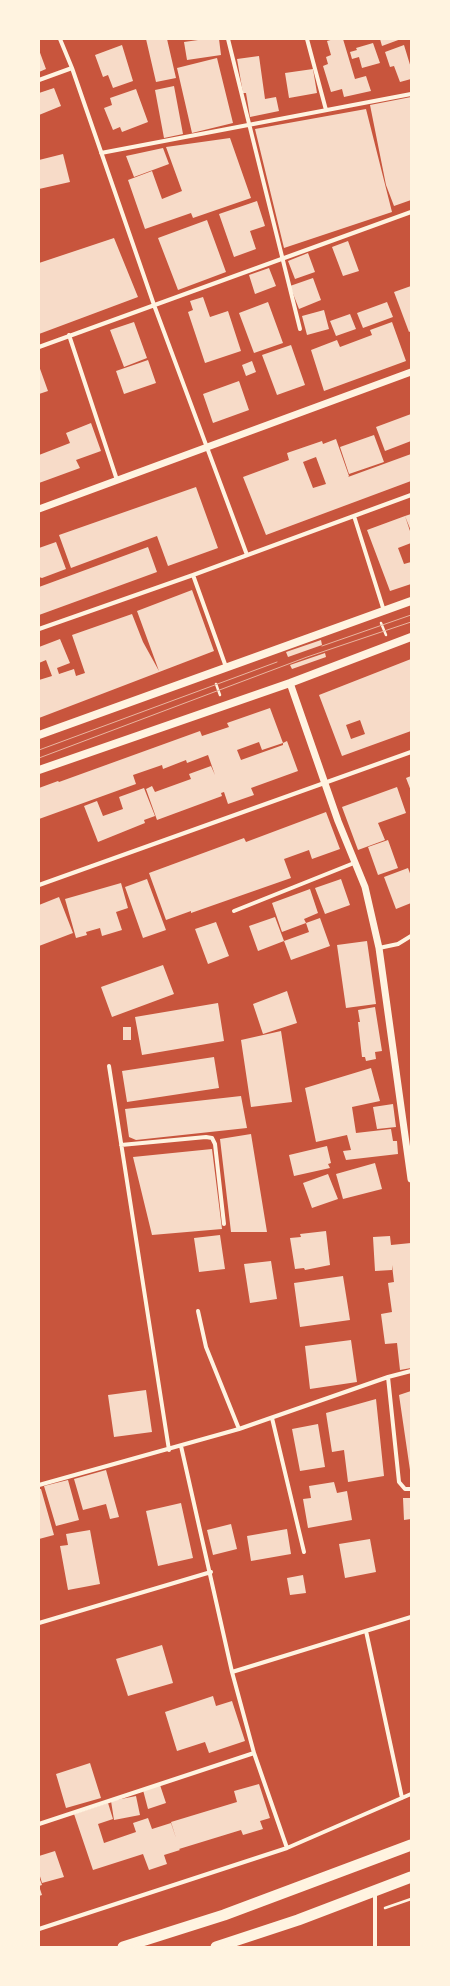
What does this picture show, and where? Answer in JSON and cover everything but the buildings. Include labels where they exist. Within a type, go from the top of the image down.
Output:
[{"type":"highway","points":[[123,1947],[224,1915],[411,1845]]},
{"type":"highway","points":[[216,1947],[298,1920],[411,1877]]},
{"type":"main road","points":[[39,735],[411,601]]},
{"type":"main road","points":[[39,770],[290,683],[411,637]]},
{"type":"street","points":[[60,39],[72,68],[154,305],[247,554]]},
{"type":"street","points":[[228,39],[281,260],[300,328]]},
{"type":"street","points":[[307,39],[326,110]]},
{"type":"street","points":[[39,80],[72,68]]},
{"type":"street","points":[[101,153],[411,94]]},
{"type":"street","points":[[39,347],[411,212]]},
{"type":"street","points":[[69,335],[117,480]]},
{"type":"street","points":[[39,509],[411,372]]},
{"type":"street","points":[[39,629],[193,575],[411,495]]},
{"type":"street","points":[[354,516],[381,612]]},
{"type":"street","points":[[193,575],[226,668]]},
{"type":"street","points":[[290,683],[324,783],[354,863],[365,887],[379,948],[411,1179]]},
{"type":"street","points":[[39,885],[411,752]]},
{"type":"street","points":[[234,911],[354,863]]},
{"type":"street","points":[[379,948],[398,944],[411,936]]},
{"type":"street","points":[[109,1066],[169,1450]]},
{"type":"street","points":[[121,1145],[206,1137],[212,1138],[215,1144],[224,1224]]},
{"type":"street","points":[[198,1311],[206,1347],[239,1429]]},
{"type":"street","points":[[39,1485],[169,1450],[239,1429],[388,1377],[411,1371]]},
{"type":"street","points":[[388,1377],[399,1482],[405,1489],[411,1489]]},
{"type":"street","points":[[272,1418],[304,1552]]},
{"type":"street","points":[[181,1446],[211,1572],[232,1672],[254,1753],[287,1848]]},
{"type":"street","points":[[39,1623],[211,1572]]},
{"type":"street","points":[[232,1672],[411,1617]]},
{"type":"street","points":[[366,1631],[402,1798]]},
{"type":"street","points":[[39,1824],[254,1753]]},
{"type":"street","points":[[39,1929],[287,1848],[411,1794]]},
{"type":"street","points":[[375,1891],[375,1947]]},
{"type":"path","points":[[381,612],[390,645]]},
{"type":"path","points":[[211,673],[223,706]]},
{"type":"path","points":[[375,1910],[411,1900]]},
{"type":"tram line","points":[[322,646],[411,615]]},
{"type":"tram line","points":[[39,758],[307,657],[411,622]]},
{"type":"tram line","points":[[39,750],[277,662]]}]
